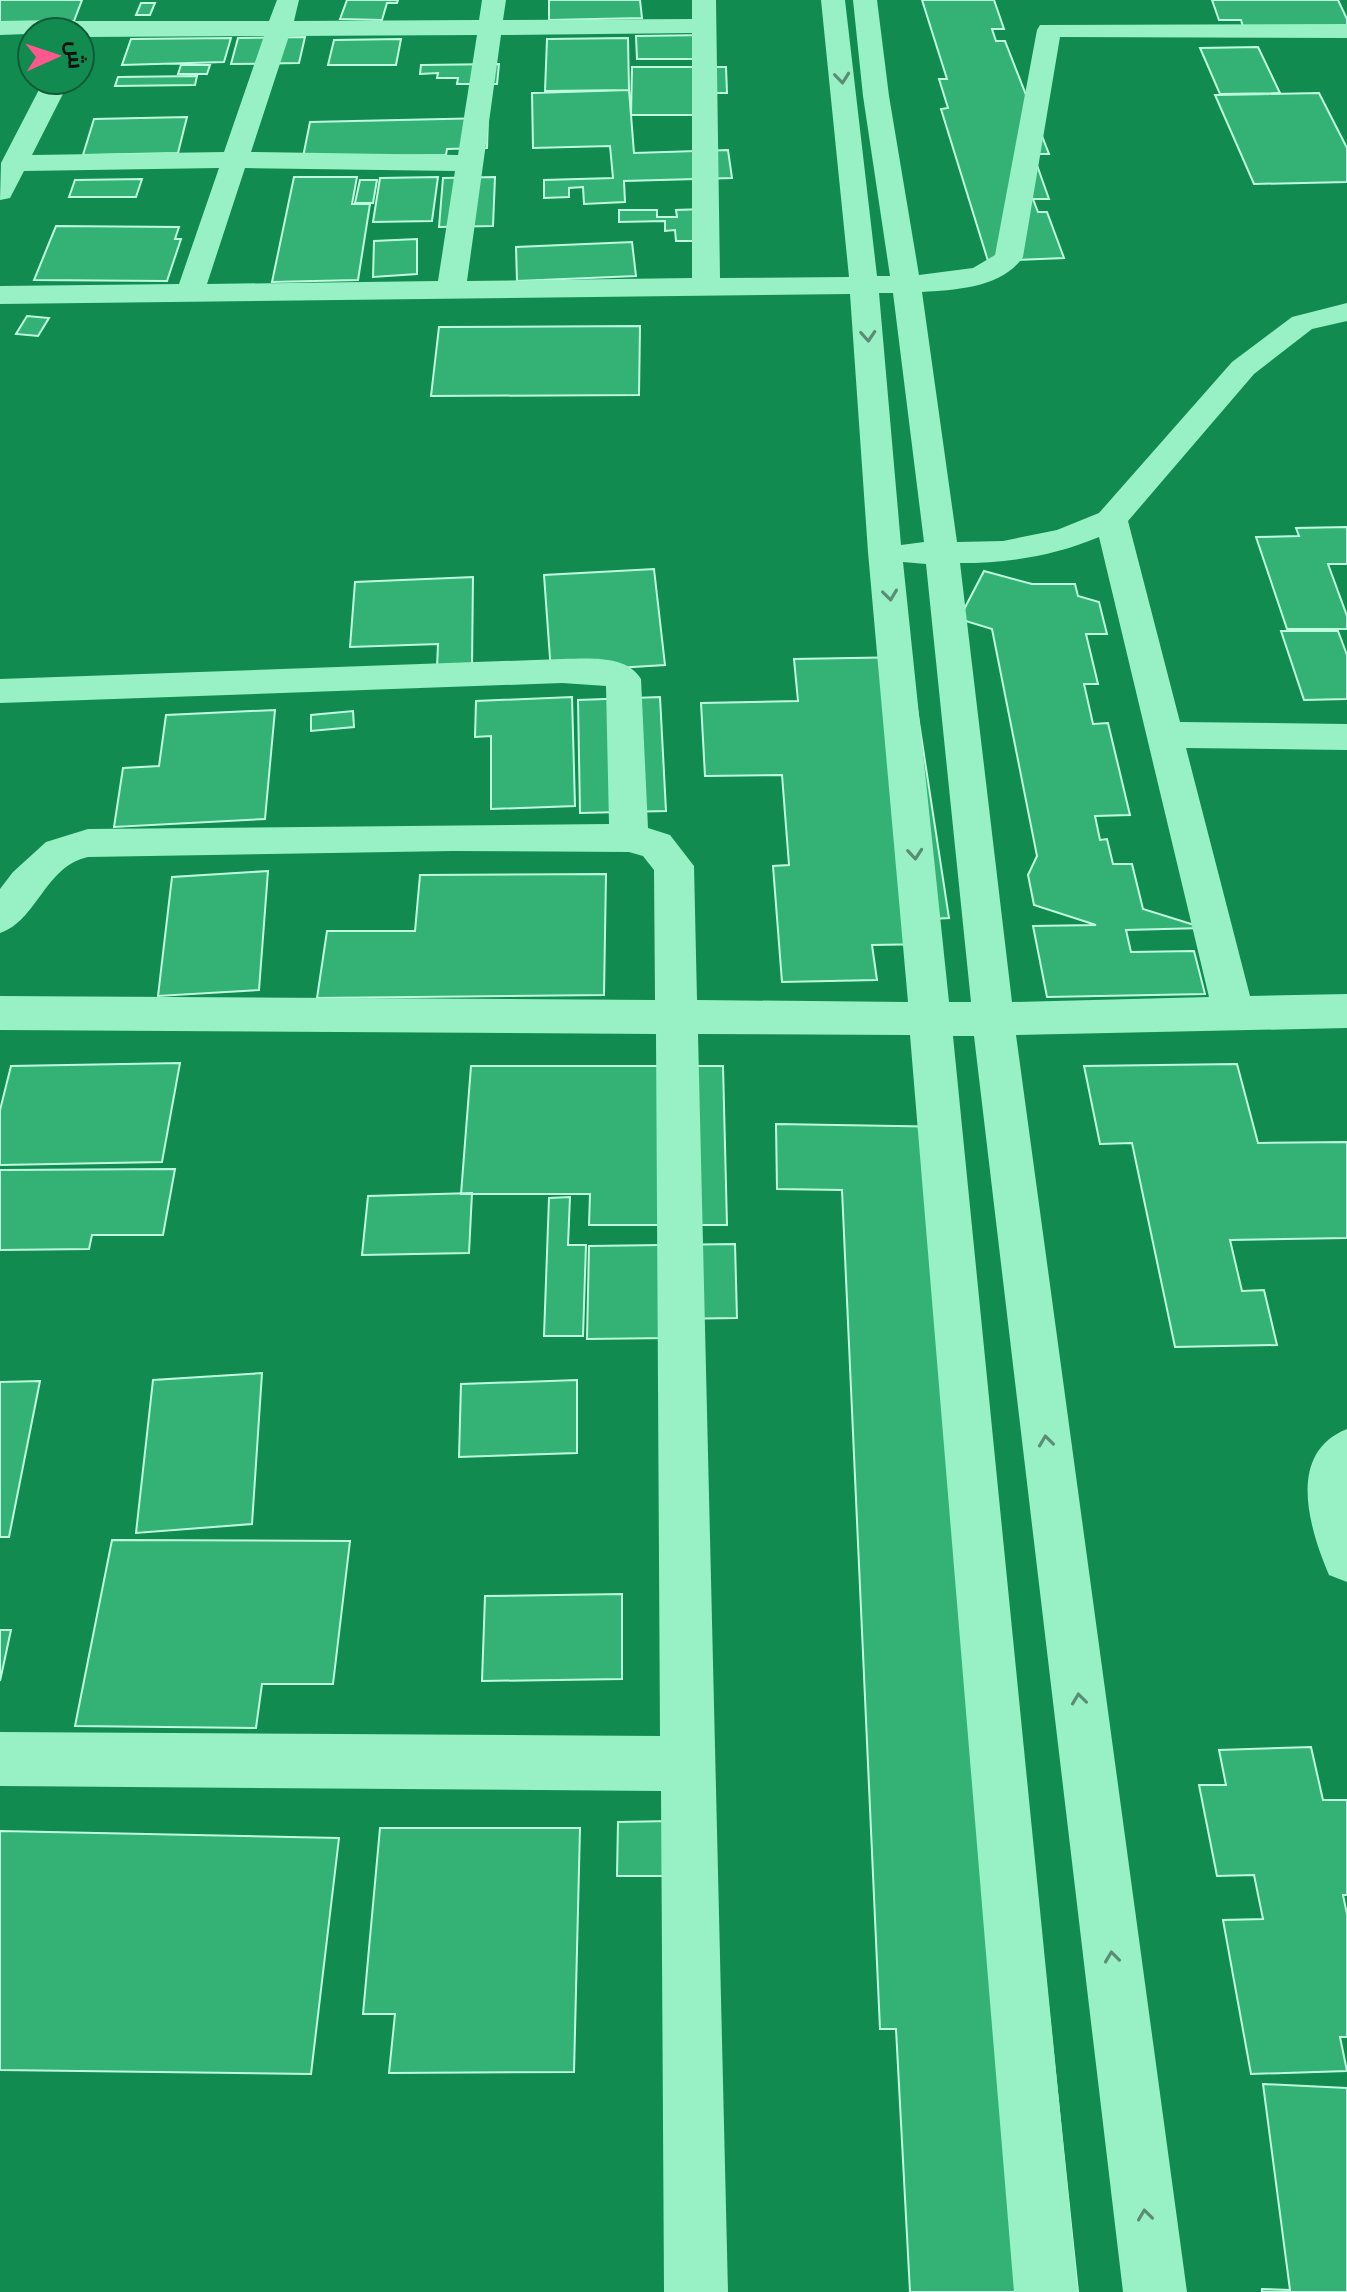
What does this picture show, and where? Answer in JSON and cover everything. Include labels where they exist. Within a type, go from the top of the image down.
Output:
[{"type":"street","points":[[190,293],[289,0]]},
{"type":"street","points":[[451,290],[494,0]]},
{"type":"street","points":[[833,0],[885,284],[942,555],[993,1019],[1155,2292]]},
{"type":"street","points":[[865,0],[885,284],[885,552],[1046,2292]]},
{"type":"street","points":[[0,295],[885,284],[968,278],[992,272],[1003,266],[1009,257],[1049,30],[1059,0]]},
{"type":"street","points":[[96,25],[279,29],[490,28],[704,13],[706,287]]},
{"type":"street","points":[[1049,30],[1338,24]]},
{"type":"street","points":[[0,192],[49,96]]},
{"type":"street","points":[[14,163],[235,160],[470,163]]},
{"type":"street","points":[[885,552],[942,555],[1003,552],[1065,539],[1111,520],[1243,368],[1302,323],[1347,312]]},
{"type":"street","points":[[1111,520],[1234,1013]]},
{"type":"street","points":[[0,691],[562,671],[614,673],[623,679],[624,688],[629,838]]},
{"type":"street","points":[[1164,735],[1347,737]]},
{"type":"street","points":[[0,918],[42,867],[76,844],[452,837],[629,838],[656,845],[674,866],[696,2292]]},
{"type":"street","points":[[0,1013],[993,1019],[1347,1011]]},
{"type":"street","points":[[1347,1453],[1334,1469],[1333,1504],[1347,1557]]},
{"type":"street","points":[[0,1759],[689,1764]]},
{"type":"building","points":[[0,0],[82,0],[76,16],[16,16],[16,22],[0,22]]},
{"type":"building","points":[[347,0],[398,0],[397,3],[387,3],[382,20],[340,19]]},
{"type":"building","points":[[549,0],[640,0],[642,18],[549,20]]},
{"type":"building","points":[[922,0],[994,0],[1004,29],[992,29],[996,41],[1005,41],[1049,154],[1033,154],[1049,199],[1033,199],[1038,212],[1047,212],[1064,258],[988,261],[941,109],[948,108],[939,79],[947,79]]},
{"type":"building","points":[[1212,0],[1338,0],[1347,19],[1347,27],[1243,27],[1241,20],[1219,20]]},
{"type":"building","points":[[141,3],[155,3],[150,15],[136,15]]},
{"type":"building","points":[[707,35],[709,59],[637,59],[636,36]]},
{"type":"building","points":[[305,37],[299,63],[231,64],[238,38]]},
{"type":"building","points":[[231,38],[224,62],[122,65],[131,39]]},
{"type":"building","points":[[628,38],[629,90],[545,91],[547,39]]},
{"type":"building","points":[[401,39],[396,65],[328,65],[334,40]]},
{"type":"building","points":[[1258,47],[1280,93],[1220,94],[1200,48]]},
{"type":"building","points":[[499,64],[497,84],[457,84],[458,78],[437,78],[438,73],[420,74],[421,65]]},
{"type":"building","points":[[181,65],[210,65],[207,74],[178,74]]},
{"type":"building","points":[[632,67],[726,67],[727,93],[712,93],[713,115],[631,115]]},
{"type":"building","points":[[197,76],[195,85],[115,86],[118,77]]},
{"type":"building","points":[[629,90],[634,153],[728,150],[732,178],[624,181],[625,202],[584,204],[583,187],[569,188],[569,197],[544,198],[544,180],[613,178],[610,146],[533,148],[532,93]]},
{"type":"building","points":[[1319,93],[1347,148],[1347,182],[1254,184],[1215,95]]},
{"type":"building","points":[[187,117],[178,153],[83,155],[94,119]]},
{"type":"building","points":[[488,118],[487,148],[447,149],[446,155],[303,157],[310,122]]},
{"type":"building","points":[[294,177],[357,177],[352,204],[370,204],[358,280],[272,282]]},
{"type":"building","points":[[438,177],[432,221],[373,222],[380,178]]},
{"type":"building","points":[[495,177],[493,226],[439,227],[443,178]]},
{"type":"building","points":[[142,179],[136,197],[69,197],[75,180]]},
{"type":"building","points":[[360,180],[377,180],[373,203],[355,203]]},
{"type":"building","points":[[704,209],[713,241],[676,241],[675,230],[665,231],[665,221],[619,222],[619,210],[657,210],[657,217],[677,217],[676,210]]},
{"type":"building","points":[[56,226],[179,227],[175,239],[181,239],[167,281],[34,280]]},
{"type":"building","points":[[417,239],[417,274],[373,277],[374,241]]},
{"type":"building","points":[[632,242],[636,276],[517,281],[516,247]]},
{"type":"building","points":[[27,316],[49,318],[38,336],[16,334]]},
{"type":"building","points":[[640,326],[639,395],[431,396],[439,327]]},
{"type":"building","points":[[1347,527],[1347,564],[1328,564],[1347,616],[1347,629],[1287,629],[1256,537],[1299,536],[1296,528]]},
{"type":"building","points":[[654,569],[665,665],[551,672],[544,575]]},
{"type":"building","points":[[984,571],[1032,584],[1075,584],[1078,596],[1099,602],[1107,634],[1086,634],[1098,684],[1084,684],[1093,724],[1108,723],[1130,815],[1095,816],[1100,840],[1107,839],[1113,864],[1132,864],[1143,909],[1204,928],[1126,930],[1131,952],[1194,951],[1205,994],[1047,997],[1033,926],[1096,925],[1034,905],[1028,875],[1037,856],[992,629],[959,619]]},
{"type":"building","points":[[473,577],[472,667],[437,668],[438,644],[350,647],[355,582]]},
{"type":"building","points":[[1281,631],[1338,631],[1347,655],[1347,699],[1304,700]]},
{"type":"building","points":[[909,657],[949,918],[930,919],[933,944],[872,945],[877,980],[782,982],[773,866],[789,865],[782,775],[705,776],[701,703],[798,701],[794,659]]},
{"type":"building","points":[[572,697],[575,806],[491,809],[491,736],[475,737],[476,701]]},
{"type":"building","points":[[660,697],[666,811],[580,813],[578,700]]},
{"type":"building","points":[[275,710],[265,819],[114,827],[123,768],[159,766],[166,715]]},
{"type":"building","points":[[353,711],[354,727],[311,731],[311,715]]},
{"type":"building","points":[[268,871],[259,990],[158,996],[172,877]]},
{"type":"building","points":[[606,874],[604,995],[317,998],[327,931],[415,931],[420,875]]},
{"type":"building","points":[[180,1063],[162,1162],[0,1165],[0,1110],[11,1066]]},
{"type":"building","points":[[1237,1064],[1258,1143],[1347,1142],[1347,1238],[1230,1240],[1242,1291],[1264,1290],[1277,1345],[1175,1347],[1132,1143],[1100,1144],[1084,1066]]},
{"type":"building","points":[[471,1066],[723,1066],[727,1225],[589,1225],[590,1194],[461,1194]]},
{"type":"building","points":[[776,1124],[956,1127],[1078,2292],[910,2292],[896,2029],[880,2029],[842,1190],[777,1189]]},
{"type":"building","points":[[175,1169],[163,1235],[92,1235],[89,1249],[0,1250],[0,1170]]},
{"type":"building","points":[[472,1193],[469,1253],[362,1255],[368,1196]]},
{"type":"building","points":[[570,1197],[568,1245],[586,1245],[583,1336],[544,1336],[549,1198]]},
{"type":"building","points":[[735,1244],[737,1318],[669,1319],[669,1338],[587,1339],[589,1246]]},
{"type":"building","points":[[262,1373],[252,1524],[136,1533],[153,1380]]},
{"type":"building","points":[[577,1380],[577,1453],[459,1457],[461,1384]]},
{"type":"building","points":[[40,1381],[9,1537],[0,1537],[0,1382]]},
{"type":"building","points":[[112,1540],[350,1541],[333,1684],[262,1684],[256,1728],[75,1726]]},
{"type":"building","points":[[622,1594],[622,1679],[482,1681],[485,1596]]},
{"type":"building","points":[[0,1630],[11,1630],[0,1681]]},
{"type":"building","points":[[1311,1747],[1323,1800],[1347,1800],[1347,1895],[1343,1895],[1347,1914],[1347,2037],[1340,2037],[1347,2071],[1251,2074],[1223,1920],[1263,1919],[1254,1875],[1217,1876],[1199,1785],[1226,1785],[1219,1750]]},
{"type":"building","points":[[670,1821],[670,1876],[617,1876],[618,1822]]},
{"type":"building","points":[[380,1828],[580,1828],[574,2072],[389,2073],[395,2014],[363,2014]]},
{"type":"building","points":[[0,1831],[339,1838],[311,2074],[0,2070]]},
{"type":"building","points":[[1263,2084],[1347,2088],[1347,2292],[1262,2292],[1262,2289],[1290,2290]]}]
